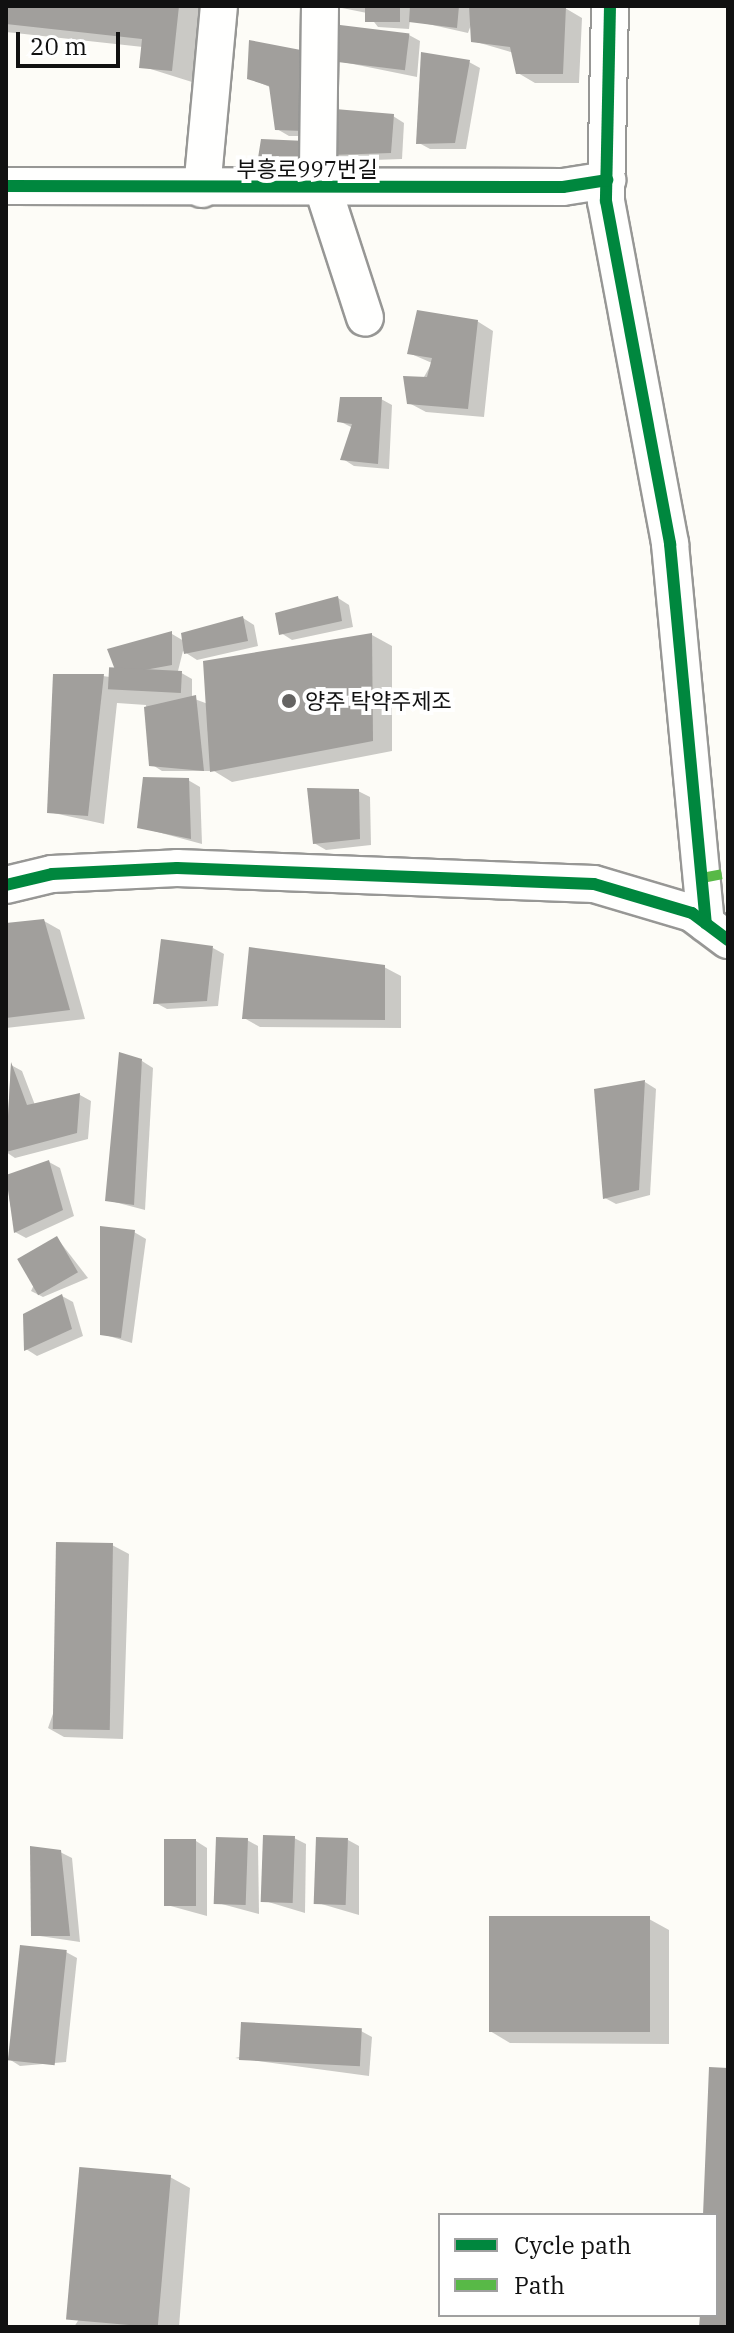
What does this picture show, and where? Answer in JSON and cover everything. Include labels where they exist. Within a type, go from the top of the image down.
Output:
[{"type":"street","points":[[202,189],[219,6]]},
{"type":"street","name":"부흥로997번길","points":[[320,6],[318,173],[329,189],[365,318]]},
{"type":"street","points":[[6,885],[52,874],[177,868],[594,884],[717,932],[648,396],[607,180],[610,6]]},
{"type":"street","name":"부흥로997번길","points":[[6,186],[202,189],[563,187],[607,180]]},
{"type":"building","points":[[6,6],[179,6],[172,71],[139,68],[142,39],[6,24]]},
{"type":"building","points":[[365,6],[400,6],[400,22],[365,22]]},
{"type":"building","points":[[410,6],[459,6],[457,28],[409,22]]},
{"type":"building","points":[[469,6],[566,6],[563,74],[516,74],[510,47],[471,42]]},
{"type":"building","points":[[332,24],[409,34],[405,70],[327,61]]},
{"type":"building","points":[[249,40],[306,51],[304,131],[275,130],[269,86],[247,79]]},
{"type":"building","points":[[421,52],[470,60],[455,143],[416,144]]},
{"type":"building","points":[[335,109],[394,114],[391,153],[331,155]]},
{"type":"building","points":[[261,139],[306,141],[304,173],[275,172],[278,157],[258,158]]},
{"type":"building","points":[[417,310],[478,320],[468,409],[407,404],[403,376],[427,377],[432,358],[407,354]]},
{"type":"building","points":[[340,397],[382,397],[378,464],[340,460],[352,424],[337,422]]},
{"type":"building","points":[[338,596],[342,621],[279,635],[275,613]]},
{"type":"building","points":[[243,616],[248,641],[184,654],[181,633]]},
{"type":"building","points":[[172,631],[172,665],[117,675],[107,649]]},
{"type":"building","name":"양주 탁약주제조","points":[[372,633],[373,741],[210,772],[203,661]]},
{"type":"building","points":[[109,667],[182,671],[181,693],[108,689]]},
{"type":"building","points":[[53,674],[104,674],[88,816],[47,813]]},
{"type":"building","points":[[196,695],[204,771],[149,766],[144,707]]},
{"type":"building","points":[[143,777],[189,778],[191,839],[137,828]]},
{"type":"building","points":[[307,788],[359,789],[360,839],[313,844]]},
{"type":"building","points":[[44,919],[70,1010],[6,1018],[6,923]]},
{"type":"building","points":[[161,939],[213,946],[207,1001],[153,1004]]},
{"type":"building","points":[[249,947],[385,965],[385,1020],[242,1019]]},
{"type":"building","points":[[119,1052],[142,1059],[134,1205],[105,1201]]},
{"type":"building","points":[[11,1062],[27,1105],[80,1093],[77,1133],[6,1152]]},
{"type":"building","points":[[645,1080],[639,1190],[603,1199],[594,1089]]},
{"type":"building","points":[[49,1160],[63,1210],[14,1233],[6,1175]]},
{"type":"building","points":[[100,1226],[135,1230],[121,1338],[100,1335]]},
{"type":"building","points":[[57,1236],[78,1272],[38,1295],[17,1259]]},
{"type":"building","points":[[62,1294],[72,1329],[24,1351],[23,1314]]},
{"type":"building","points":[[56,1542],[113,1543],[110,1730],[53,1729]]},
{"type":"building","points":[[263,1835],[295,1836],[293,1903],[261,1902]]},
{"type":"building","points":[[216,1837],[248,1838],[246,1905],[214,1904]]},
{"type":"building","points":[[316,1837],[348,1838],[346,1905],[314,1904]]},
{"type":"building","points":[[164,1839],[196,1839],[196,1906],[164,1906]]},
{"type":"building","points":[[30,1846],[61,1850],[70,1936],[31,1936]]},
{"type":"building","points":[[489,1916],[650,1916],[650,2032],[489,2032]]},
{"type":"building","points":[[20,1945],[67,1950],[55,2065],[8,2060]]},
{"type":"building","points":[[241,2022],[362,2028],[360,2066],[239,2060]]},
{"type":"building","points":[[709,2067],[728,2068],[728,2327],[699,2327],[700,2317],[718,2317],[718,2213],[703,2213]]},
{"type":"building","points":[[79,2167],[171,2175],[158,2327],[66,2319]]},
{"type":"marked path","points":[[702,878],[728,873]]},
{"type":"cycle path","points":[[610,6],[606,201],[670,544],[706,923]]},
{"type":"cycle path","points":[[6,186],[563,187],[607,180]]},
{"type":"cycle path","points":[[6,885],[52,874],[177,868],[594,884],[692,913],[728,940]]},
{"type":"place","name":"양주 탁약주제조","points":[[289,701]]}]
